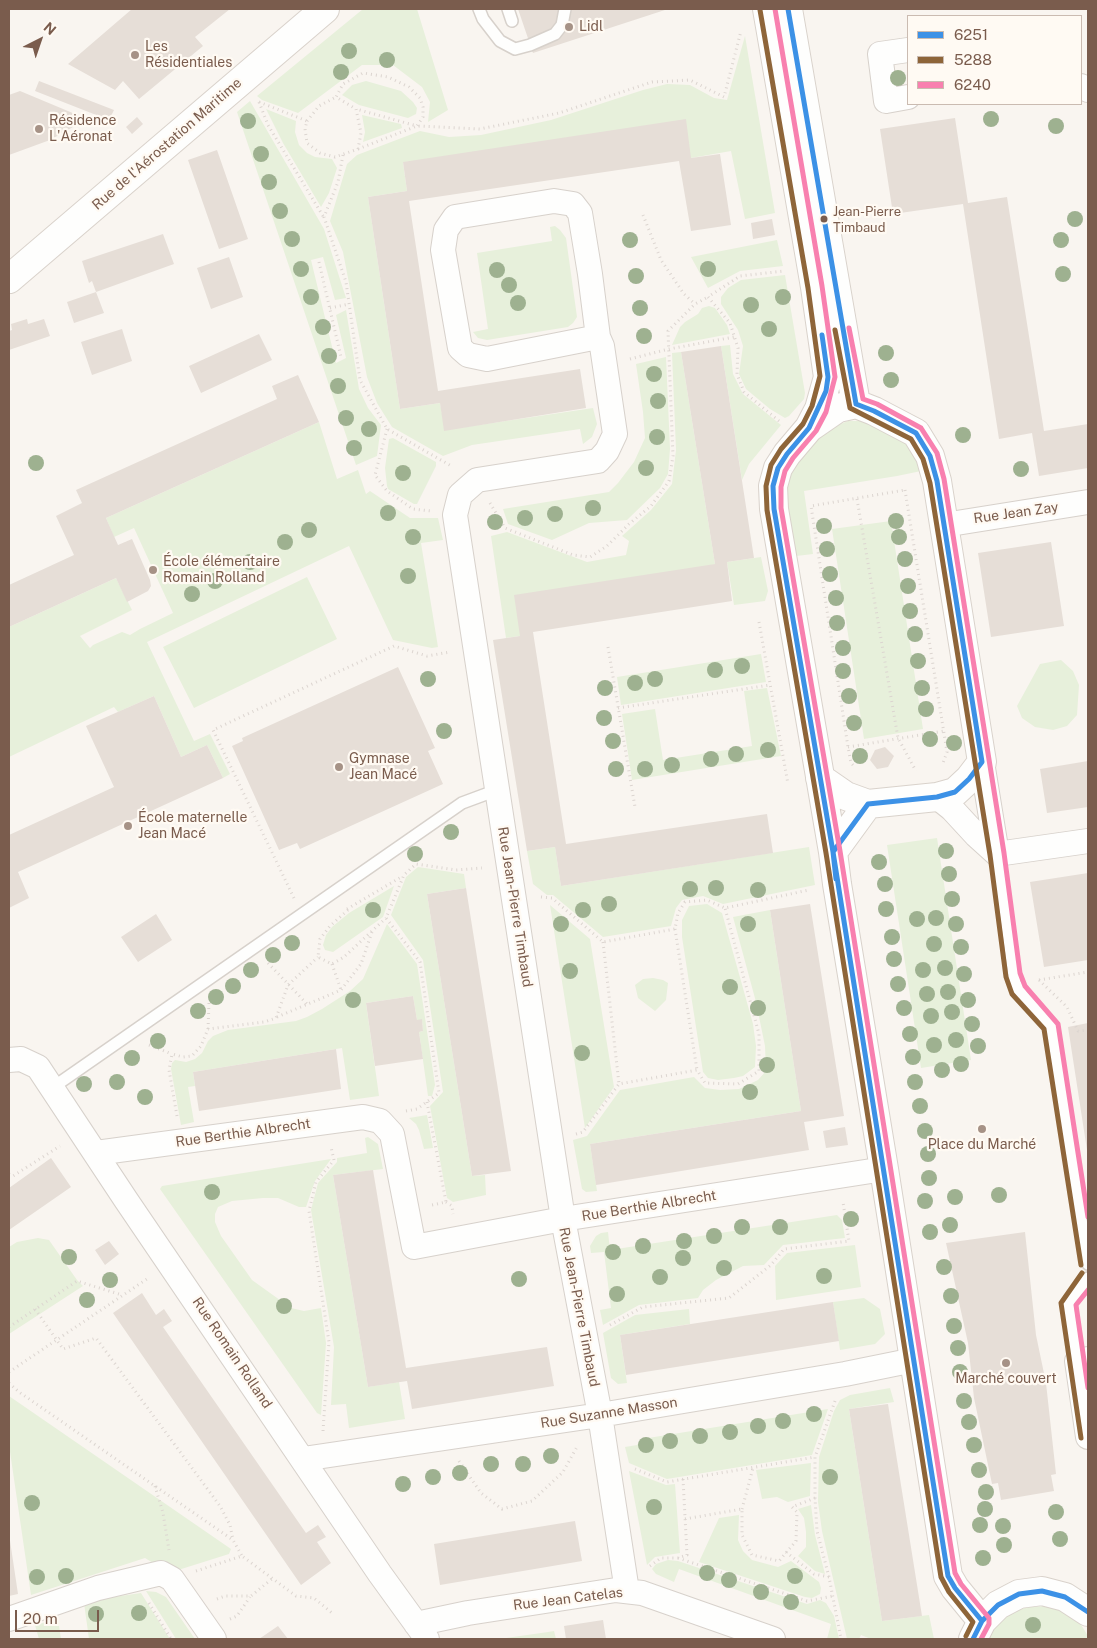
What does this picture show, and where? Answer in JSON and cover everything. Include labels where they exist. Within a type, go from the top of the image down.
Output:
[{"type":"street","name":"Rue de l'Aérostation Maritime","points":[[9,279],[325,9]]},
{"type":"street","points":[[778,13],[828,378],[819,409],[778,468],[773,486],[774,508],[833,852],[948,1576],[977,1630],[998,1605],[1019,1594],[1042,1592],[1065,1597],[1088,1612]]},
{"type":"street","points":[[778,13],[856,404]]},
{"type":"street","points":[[907,50],[880,54],[886,101],[907,97]]},
{"type":"street","points":[[477,480],[598,461],[607,451],[616,434],[605,365],[598,337],[580,214],[572,204],[554,201],[455,217],[446,230],[443,250],[460,348],[468,355],[487,359],[598,337]]},
{"type":"street","points":[[804,433],[838,408],[856,404],[874,411],[916,434],[930,456],[937,481],[997,854]]},
{"type":"street","name":"Rue Jean-Pierre Timbaud","points":[[477,480],[460,495],[455,515],[563,1218],[600,1415],[606,1458],[634,1592]]},
{"type":"street","name":"Rue Jean Zay","points":[[944,525],[1088,502]]},
{"type":"street","points":[[820,778],[846,796],[868,804],[930,798],[954,792],[963,786],[982,762]]},
{"type":"street","points":[[930,798],[952,809],[997,854]]},
{"type":"street","points":[[833,852],[868,804]]},
{"type":"street","points":[[997,854],[1088,841]]},
{"type":"street","name":"Rue Romain Rolland","points":[[9,1060],[21,1059],[38,1067],[421,1632]]},
{"type":"street","name":"Rue Berthie Albrecht","points":[[96,1153],[363,1117],[380,1121],[392,1134],[414,1247],[563,1218],[884,1169]]},
{"type":"street","name":"Rue Suzanne Masson","points":[[303,1459],[600,1415],[845,1374],[914,1360]]},
{"type":"street","points":[[1082,1360],[1088,1437]]},
{"type":"street","points":[[9,1619],[98,1588],[161,1573],[172,1578],[214,1639]]},
{"type":"street","name":"Rue Jean Catelas","points":[[421,1632],[468,1613],[616,1590],[634,1592],[773,1639]]},
{"type":"lane","points":[[479,9],[483,19],[500,41],[515,48],[530,45],[555,34],[562,25],[565,9]]},
{"type":"lane","points":[[508,9],[512,21]]},
{"type":"lane","points":[[52,1088],[462,802],[497,790]]},
{"type":"lane","points":[[997,854],[1016,983],[1023,996],[1052,1026],[1088,1264]]},
{"type":"lane","points":[[1082,1360],[1068,1303],[1088,1278]]},
{"type":"path","points":[[336,97],[356,109],[418,126],[480,129],[559,113],[652,82],[690,80],[724,97],[741,31],[778,13]]},
{"type":"path","points":[[363,73],[388,77],[409,87],[420,98],[423,107],[423,117],[418,126],[335,157],[320,153],[307,143],[305,129],[307,121],[318,106],[336,97],[343,84],[363,73]]},
{"type":"path","points":[[238,82],[259,102],[307,121]]},
{"type":"path","points":[[259,102],[268,125],[324,217],[346,282],[360,380],[387,429],[477,480]]},
{"type":"path","points":[[356,109],[360,133],[358,149]]},
{"type":"path","points":[[324,217],[338,182],[343,155]]},
{"type":"path","points":[[643,215],[661,260],[684,294],[695,304]]},
{"type":"path","points":[[319,262],[341,357]]},
{"type":"path","points":[[669,349],[668,331],[695,304],[740,276],[789,270],[797,289],[815,287]]},
{"type":"path","points":[[708,297],[730,323],[738,348],[737,374],[744,392],[804,433]]},
{"type":"path","points":[[330,308],[349,304]]},
{"type":"path","points":[[605,365],[669,349],[734,337]]},
{"type":"path","points":[[387,429],[375,475],[387,491],[413,509],[455,515]]},
{"type":"path","points":[[858,770],[851,763],[848,747],[811,506],[905,490],[937,481]]},
{"type":"path","points":[[905,490],[947,752],[942,770]]},
{"type":"path","points":[[857,499],[898,738],[930,798]]},
{"type":"path","points":[[759,622],[788,784]]},
{"type":"path","points":[[301,914],[213,730],[394,646],[427,656],[475,648]]},
{"type":"path","points":[[608,647],[635,807]]},
{"type":"path","points":[[618,708],[770,685]]},
{"type":"path","points":[[848,747],[944,731]]},
{"type":"path","points":[[332,964],[344,957],[386,918],[404,876],[416,864],[456,870],[508,865]]},
{"type":"path","points":[[725,908],[759,1034],[759,1072],[738,1084],[705,1083],[697,1070],[675,929],[678,913],[685,902],[707,900],[725,908],[837,884]]},
{"type":"path","points":[[513,895],[552,898],[603,942],[619,1084]]},
{"type":"path","points":[[276,1018],[288,985],[318,958],[320,939],[330,926],[348,910]]},
{"type":"path","points":[[380,1121],[394,1114],[417,1109],[439,1093],[420,962],[386,918]]},
{"type":"path","points":[[603,942],[675,929]]},
{"type":"path","points":[[181,1142],[169,1070],[172,1054],[183,1057],[192,1056],[201,1046],[208,1030],[264,1022],[341,990],[361,964],[372,931]]},
{"type":"path","points":[[254,947],[308,1005]]},
{"type":"path","points":[[318,958],[332,964],[341,990]]},
{"type":"path","points":[[1038,980],[1088,972]]},
{"type":"path","points":[[551,1140],[583,1132],[619,1084],[697,1070]]},
{"type":"path","points":[[407,1209],[446,1202],[427,1102]]},
{"type":"path","points":[[326,1122],[334,1160],[316,1182],[308,1211],[329,1342],[323,1430],[330,1456]]},
{"type":"path","points":[[9,1174],[13,1176],[82,1132]]},
{"type":"path","points":[[585,1339],[643,1307],[729,1298],[771,1265],[784,1249],[849,1242],[839,1177]]},
{"type":"path","points":[[9,1372],[170,1263]]},
{"type":"path","points":[[9,1327],[77,1280],[122,1295]]},
{"type":"path","points":[[35,1309],[63,1349],[96,1338],[220,1506],[230,1525],[233,1540],[242,1556],[296,1596],[314,1598],[332,1613]]},
{"type":"path","points":[[841,1639],[830,1577],[818,1531],[815,1498],[815,1457],[845,1374]]},
{"type":"path","points":[[9,1383],[19,1392],[233,1540]]},
{"type":"path","points":[[443,1438],[481,1493],[502,1508],[532,1501],[562,1472],[574,1449],[600,1415]]},
{"type":"path","points":[[606,1458],[667,1482],[815,1457]]},
{"type":"path","points":[[753,1468],[742,1509],[742,1535],[752,1555],[779,1561],[796,1540],[797,1512],[792,1507],[815,1498]]},
{"type":"path","points":[[634,1592],[653,1563],[661,1558],[678,1558],[687,1555],[683,1479]]},
{"type":"path","points":[[155,1485],[163,1513],[172,1578],[242,1556]]},
{"type":"path","points":[[685,1520],[742,1509]]},
{"type":"path","points":[[786,1552],[814,1574],[830,1577]]},
{"type":"path","points":[[678,1558],[807,1601],[833,1596]]},
{"type":"path","points":[[193,1609],[225,1596],[251,1596],[273,1578]]},
{"type":"path","points":[[134,1579],[171,1639]]},
{"type":"green space","points":[[363,9],[417,9],[448,110],[428,122],[430,102],[422,87],[393,65],[362,65],[298,113],[262,100],[257,96]]},
{"type":"green space","points":[[745,36],[775,213],[745,219],[731,151],[691,158],[403,162],[407,191],[368,197],[400,409],[440,403],[445,430],[593,408],[597,424],[592,437],[583,444],[580,429],[472,445],[443,456],[392,427],[377,403],[367,377],[343,252],[330,221],[347,164],[357,155],[420,131],[449,137],[481,135],[551,120],[667,84],[690,85],[714,98],[727,100]]},
{"type":"green space","points":[[366,81],[401,91],[417,108],[416,114],[408,118],[359,105],[342,95],[352,85]]},
{"type":"green space","points":[[250,101],[324,229],[346,298],[335,300],[323,257],[311,260],[336,363],[346,358],[336,315],[346,310],[359,389],[368,408],[381,425],[377,456],[356,465],[237,112]]},
{"type":"green space","points":[[266,109],[296,121],[295,132],[299,145],[307,153],[315,157],[332,159],[337,168],[329,193],[321,207],[283,143]]},
{"type":"green space","points":[[362,115],[401,124],[402,128],[363,142],[365,132]]},
{"type":"green space","points":[[555,226],[566,238],[577,317],[573,323],[568,327],[487,340],[478,338],[473,332],[488,329],[477,253],[552,241],[550,227]]},
{"type":"green space","points":[[777,240],[783,266],[740,271],[708,288],[691,257]]},
{"type":"green space","points":[[785,275],[805,393],[804,399],[785,418],[770,409],[746,389],[739,374],[743,346],[738,330],[721,304],[721,297],[728,288],[741,280]]},
{"type":"green space","points":[[709,306],[715,308],[727,325],[730,334],[672,345],[680,327],[698,314],[702,308]]},
{"type":"green space","points":[[730,345],[733,374],[743,394],[781,425],[749,464],[742,480],[721,346]]},
{"type":"green space","points":[[681,352],[715,564],[520,636],[506,638],[491,536],[507,532],[587,562],[626,555],[629,541],[622,536],[651,510],[672,484],[676,450],[672,353]]},
{"type":"green space","points":[[666,357],[670,449],[668,474],[660,488],[627,520],[589,523],[552,540],[508,524],[503,509],[609,492],[618,483],[634,462],[645,438],[636,364]]},
{"type":"green space","points":[[848,421],[872,424],[913,447],[926,470],[804,491],[813,554],[788,557],[784,509],[788,480],[793,467],[809,446],[828,429]]},
{"type":"green space","name":"École élémentaire Romain Rolland","points":[[319,422],[337,479],[358,470],[366,494],[370,491],[410,518],[438,518],[443,540],[421,543],[438,647],[432,648],[393,640],[349,546],[147,642],[194,741],[210,734],[230,774],[223,778],[207,745],[181,757],[154,696],[118,712],[114,707],[9,757],[9,627],[116,578],[132,610],[80,636],[90,648],[122,632],[130,635],[173,613],[134,528],[114,537],[106,518]]},
{"type":"green space","points":[[393,438],[436,462],[436,466],[417,504],[388,489],[385,468],[389,439]]},
{"type":"green space","points":[[891,521],[923,729],[864,739],[832,529]]},
{"type":"green space","points":[[761,557],[768,591],[765,601],[734,605],[727,562]]},
{"type":"green space","points":[[307,577],[337,639],[194,708],[163,647]]},
{"type":"green space","points":[[761,654],[766,682],[621,705],[617,677]]},
{"type":"green space","points":[[1061,660],[1073,671],[1079,685],[1077,715],[1067,726],[1053,730],[1035,727],[1022,718],[1017,706],[1040,664]]},
{"type":"green space","points":[[767,688],[781,756],[632,780],[622,714],[655,709],[663,760],[752,746],[744,691]]},
{"type":"green space","points":[[937,838],[971,1060],[921,1068],[887,845]]},
{"type":"green space","points":[[555,847],[561,886],[809,847],[815,885],[723,904],[703,896],[682,900],[676,908],[671,926],[603,937],[553,895],[547,895],[533,884],[527,851]]},
{"type":"green space","points":[[418,867],[464,874],[466,888],[427,894],[472,1176],[485,1175],[486,1195],[453,1202],[447,1198],[430,1106],[443,1092],[423,960],[391,915],[406,877]]},
{"type":"green space","points":[[394,886],[383,917],[333,952],[325,950],[323,945],[326,935],[332,927],[349,913]]},
{"type":"green space","points":[[707,904],[722,913],[753,1024],[756,1046],[755,1067],[743,1076],[718,1080],[708,1078],[703,1072],[682,937],[682,920],[689,906]]},
{"type":"green space","points":[[550,905],[590,939],[614,1087],[585,1128]]},
{"type":"green space","points":[[770,910],[801,1111],[590,1144],[597,1191],[586,1192],[582,1189],[573,1140],[587,1136],[620,1090],[694,1077],[705,1088],[720,1090],[739,1089],[758,1080],[766,1071],[765,1046],[756,1002],[733,917]]},
{"type":"green space","points":[[387,924],[417,964],[435,1085],[432,1096],[428,1096],[419,1032],[423,1031],[422,1020],[417,1020],[413,996],[366,1003],[379,1096],[350,1100],[342,1048],[193,1072],[195,1086],[188,1087],[194,1122],[181,1125],[171,1069],[172,1063],[175,1060],[186,1062],[195,1059],[202,1053],[213,1036],[228,1030],[296,1021],[322,1009],[350,991],[363,979]]},
{"type":"green space","points":[[653,978],[668,983],[666,1000],[655,1011],[638,998],[635,985],[643,979]]},
{"type":"green space","points":[[427,1115],[433,1148],[424,1149],[419,1130],[416,1124],[409,1118]]},
{"type":"green space","points":[[368,1137],[378,1144],[383,1169],[333,1175],[368,1387],[399,1382],[405,1419],[349,1428],[346,1404],[331,1405],[334,1347],[311,1210],[318,1183],[337,1162],[337,1158],[367,1153],[365,1138]]},
{"type":"green space","points":[[331,1159],[315,1181],[306,1207],[299,1207],[278,1198],[263,1198],[232,1201],[218,1207],[215,1214],[215,1222],[221,1236],[252,1280],[291,1308],[304,1311],[321,1308],[326,1343],[321,1415],[317,1413],[160,1189],[162,1186]]},
{"type":"green space","points":[[837,1215],[842,1220],[845,1238],[783,1245],[764,1265],[743,1266],[716,1280],[703,1290],[698,1298],[639,1305],[603,1325],[600,1310],[611,1308],[604,1252],[591,1253],[590,1246],[596,1236],[601,1233],[608,1232],[610,1250]]},
{"type":"green space","points":[[38,1238],[49,1240],[83,1286],[9,1334],[9,1247],[17,1242]]},
{"type":"green space","points":[[855,1245],[861,1287],[776,1300],[775,1266],[787,1253]]},
{"type":"green space","points":[[864,1298],[880,1309],[885,1334],[875,1344],[840,1350],[833,1302]]},
{"type":"green space","points":[[689,1309],[690,1324],[620,1335],[627,1383],[618,1384],[611,1378],[603,1333],[635,1315]]},
{"type":"green space","points":[[890,1388],[894,1402],[849,1409],[882,1621],[929,1615],[934,1639],[871,1639],[861,1635],[859,1639],[847,1639],[822,1531],[818,1502],[819,1457],[834,1411],[840,1400],[850,1395]]},
{"type":"green space","points":[[9,1396],[231,1549],[229,1554],[175,1571],[158,1566],[145,1558],[31,1595],[9,1445]]},
{"type":"green space","points":[[828,1409],[812,1455],[667,1479],[629,1463],[625,1447],[637,1445],[642,1439]]},
{"type":"green space","points":[[811,1463],[810,1496],[788,1502],[777,1497],[762,1499],[756,1470]]},
{"type":"green space","points":[[629,1471],[666,1485],[675,1484],[680,1553],[655,1557],[647,1565]]},
{"type":"green space","points":[[811,1505],[815,1535],[825,1574],[815,1571],[798,1556],[806,1547],[806,1532],[804,1518],[798,1509]]},
{"type":"green space","points":[[739,1515],[738,1540],[743,1551],[752,1560],[778,1567],[791,1561],[819,1582],[820,1594],[812,1598],[805,1597],[699,1562],[719,1518]]},
{"type":"green space","points":[[668,1560],[678,1561],[807,1604],[820,1600],[826,1603],[834,1616],[839,1639],[827,1639],[831,1624],[679,1569],[674,1582],[656,1574],[652,1569],[656,1564]]},
{"type":"green space","points":[[146,1591],[156,1592],[166,1597],[195,1639],[176,1639]]},
{"type":"green space","points":[[141,1593],[170,1639],[89,1639],[84,1603]]},
{"type":"green space","points":[[1047,1606],[1065,1612],[1080,1623],[1088,1639],[987,1639],[995,1625],[1010,1613],[1028,1607]]},
{"type":"green space","points":[[58,1619],[61,1639],[39,1639],[35,1625]]},
{"type":"green space","points":[[554,1631],[556,1639],[499,1639],[548,1632]]},
{"type":"building","name":"Les Résidentiales","points":[[132,9],[230,9],[195,37],[203,46],[139,99],[123,81],[115,90],[68,64]]},
{"type":"building","name":"Lidl","points":[[518,9],[668,9],[533,53]]},
{"type":"building","points":[[39,81],[114,110],[109,120],[35,91]]},
{"type":"building","name":"Résidence L'Aéronat","points":[[20,91],[87,119],[50,140],[9,155],[9,95]]},
{"type":"building","points":[[137,117],[143,124],[132,134],[126,127]]},
{"type":"building","points":[[955,118],[968,203],[1007,197],[1044,431],[1088,424],[1088,468],[1039,476],[1032,433],[999,439],[963,204],[893,214],[880,129]]},
{"type":"building","points":[[686,119],[691,158],[720,154],[731,225],[691,231],[679,161],[409,201],[438,391],[580,369],[586,408],[444,431],[440,403],[400,409],[368,197],[407,191],[403,162]]},
{"type":"building","points":[[217,150],[248,239],[219,249],[188,160]]},
{"type":"building","points":[[772,219],[775,235],[753,239],[751,223]]},
{"type":"building","points":[[163,234],[174,264],[96,292],[92,281],[89,283],[82,261]]},
{"type":"building","points":[[229,257],[243,297],[211,309],[197,268]]},
{"type":"building","points":[[96,292],[104,313],[74,323],[67,302]]},
{"type":"building","points":[[27,319],[28,324],[44,319],[50,336],[9,350],[11,324]]},
{"type":"building","points":[[122,329],[132,361],[92,375],[81,342]]},
{"type":"building","points":[[259,334],[272,360],[201,393],[189,366]]},
{"type":"building","points":[[721,346],[754,558],[727,562],[732,601],[533,632],[566,844],[767,814],[773,853],[561,886],[555,847],[527,851],[493,640],[520,636],[514,595],[715,564],[681,352]]},
{"type":"building","points":[[298,375],[319,422],[106,518],[118,545],[132,539],[150,580],[151,586],[148,591],[127,602],[116,578],[9,627],[9,585],[74,555],[56,516],[82,503],[76,490],[277,399],[272,386]]},
{"type":"building","points":[[1051,542],[1064,626],[991,637],[978,553]]},
{"type":"building","name":"Gymnase Jean Macé","points":[[398,667],[435,748],[428,751],[443,784],[300,849],[297,843],[279,850],[232,746],[243,741],[242,738]]},
{"type":"building","points":[[154,696],[181,757],[207,745],[223,778],[18,872],[29,898],[9,908],[9,835],[114,787],[86,726]]},
{"type":"building","points":[[885,747],[894,756],[888,767],[877,769],[870,760],[875,750]]},
{"type":"building","points":[[1088,761],[1088,807],[1047,813],[1040,769]]},
{"type":"building","points":[[1088,873],[1088,960],[1044,967],[1030,882]]},
{"type":"building","points":[[466,888],[511,1171],[472,1176],[427,894]]},
{"type":"building","points":[[810,904],[844,1116],[804,1122],[809,1150],[596,1185],[590,1144],[801,1111],[770,910]]},
{"type":"building","points":[[156,914],[172,940],[138,962],[121,937]]},
{"type":"building","points":[[413,996],[417,1020],[422,1019],[423,1031],[419,1032],[423,1059],[375,1066],[366,1003]]},
{"type":"building","points":[[1088,1023],[1088,1150],[1087,1150],[1068,1027]]},
{"type":"building","points":[[336,1049],[341,1089],[199,1111],[193,1072]]},
{"type":"building","points":[[845,1127],[848,1145],[826,1148],[823,1131]]},
{"type":"building","points":[[51,1158],[71,1187],[9,1230],[9,1188]]},
{"type":"building","points":[[373,1170],[406,1368],[547,1347],[554,1386],[412,1409],[407,1381],[368,1387],[333,1175]]},
{"type":"building","name":"Marché couvert","points":[[1025,1232],[1036,1335],[1046,1383],[1056,1474],[1051,1475],[1054,1491],[1001,1500],[998,1483],[992,1484],[974,1398],[968,1343],[946,1243]]},
{"type":"building","points":[[109,1241],[119,1254],[105,1265],[95,1250]]},
{"type":"building","points":[[142,1293],[156,1315],[164,1309],[172,1321],[163,1327],[306,1533],[318,1525],[326,1537],[317,1542],[331,1563],[301,1585],[113,1313]]},
{"type":"building","points":[[833,1302],[839,1341],[626,1375],[620,1335]]},
{"type":"building","points":[[888,1404],[922,1616],[882,1621],[849,1409]]},
{"type":"building","points":[[575,1521],[582,1561],[440,1585],[434,1544]]},
{"type":"building","points":[[9,1534],[18,1594],[9,1596]]},
{"type":"building","points":[[603,1620],[606,1639],[566,1639],[564,1626]]},
{"type":"building","points":[[278,1626],[288,1639],[259,1639]]},
{"type":"transit line","name":"6240","points":[[775,9],[822,286],[835,377],[826,412],[816,431],[793,458],[785,471],[781,487],[781,508],[840,851],[955,1573],[961,1584],[989,1618],[989,1624],[981,1639]]},
{"type":"transit line","name":"6251","points":[[788,9],[856,404],[874,411],[916,433],[930,456],[937,481],[982,762],[969,779],[955,792],[937,797],[868,804],[833,852],[948,1576],[955,1588],[982,1621]]},
{"type":"transit line","name":"5288","points":[[760,10],[808,288],[820,376],[812,406],[803,424],[781,449],[771,465],[766,486],[767,510],[826,853],[941,1577],[949,1592],[973,1622],[966,1636]]},
{"type":"transit line","name":"6240","points":[[849,328],[863,399],[877,404],[921,428],[937,453],[944,479],[1004,853],[1020,973],[1025,986],[1058,1024],[1088,1217]]},
{"type":"transit line","name":"5288","points":[[835,330],[850,408],[911,439],[923,459],[930,483],[990,855],[1006,977],[1012,994],[1044,1029],[1081,1265]]},
{"type":"transit line","name":"6251","points":[[822,335],[828,377],[826,391],[809,428],[778,468],[773,486],[774,509],[833,852],[836,879]]},
{"type":"transit line","name":"5288","points":[[1081,1438],[1061,1303],[1082,1273]]},
{"type":"transit line","name":"6240","points":[[1088,1290],[1076,1305],[1088,1388]]},
{"type":"transit line","name":"6251","points":[[973,1639],[982,1621],[998,1605],[1019,1594],[1042,1591],[1065,1597],[1088,1612]]},
{"type":"place","name":"Lidl","points":[[569,27]]},
{"type":"place","name":"Les Résidentiales","points":[[135,55]]},
{"type":"place","name":"Résidence L'Aéronat","points":[[39,129]]},
{"type":"place","name":"Jean-Pierre Timbaud","points":[[824,219]]},
{"type":"place","name":"École élémentaire Romain Rolland","points":[[153,570]]},
{"type":"place","name":"Gymnase Jean Macé","points":[[339,767]]},
{"type":"place","name":"École maternelle Jean Macé","points":[[128,826]]},
{"type":"place","name":"Place du Marché","points":[[982,1129]]},
{"type":"place","name":"Marché couvert","points":[[1006,1363]]}]
